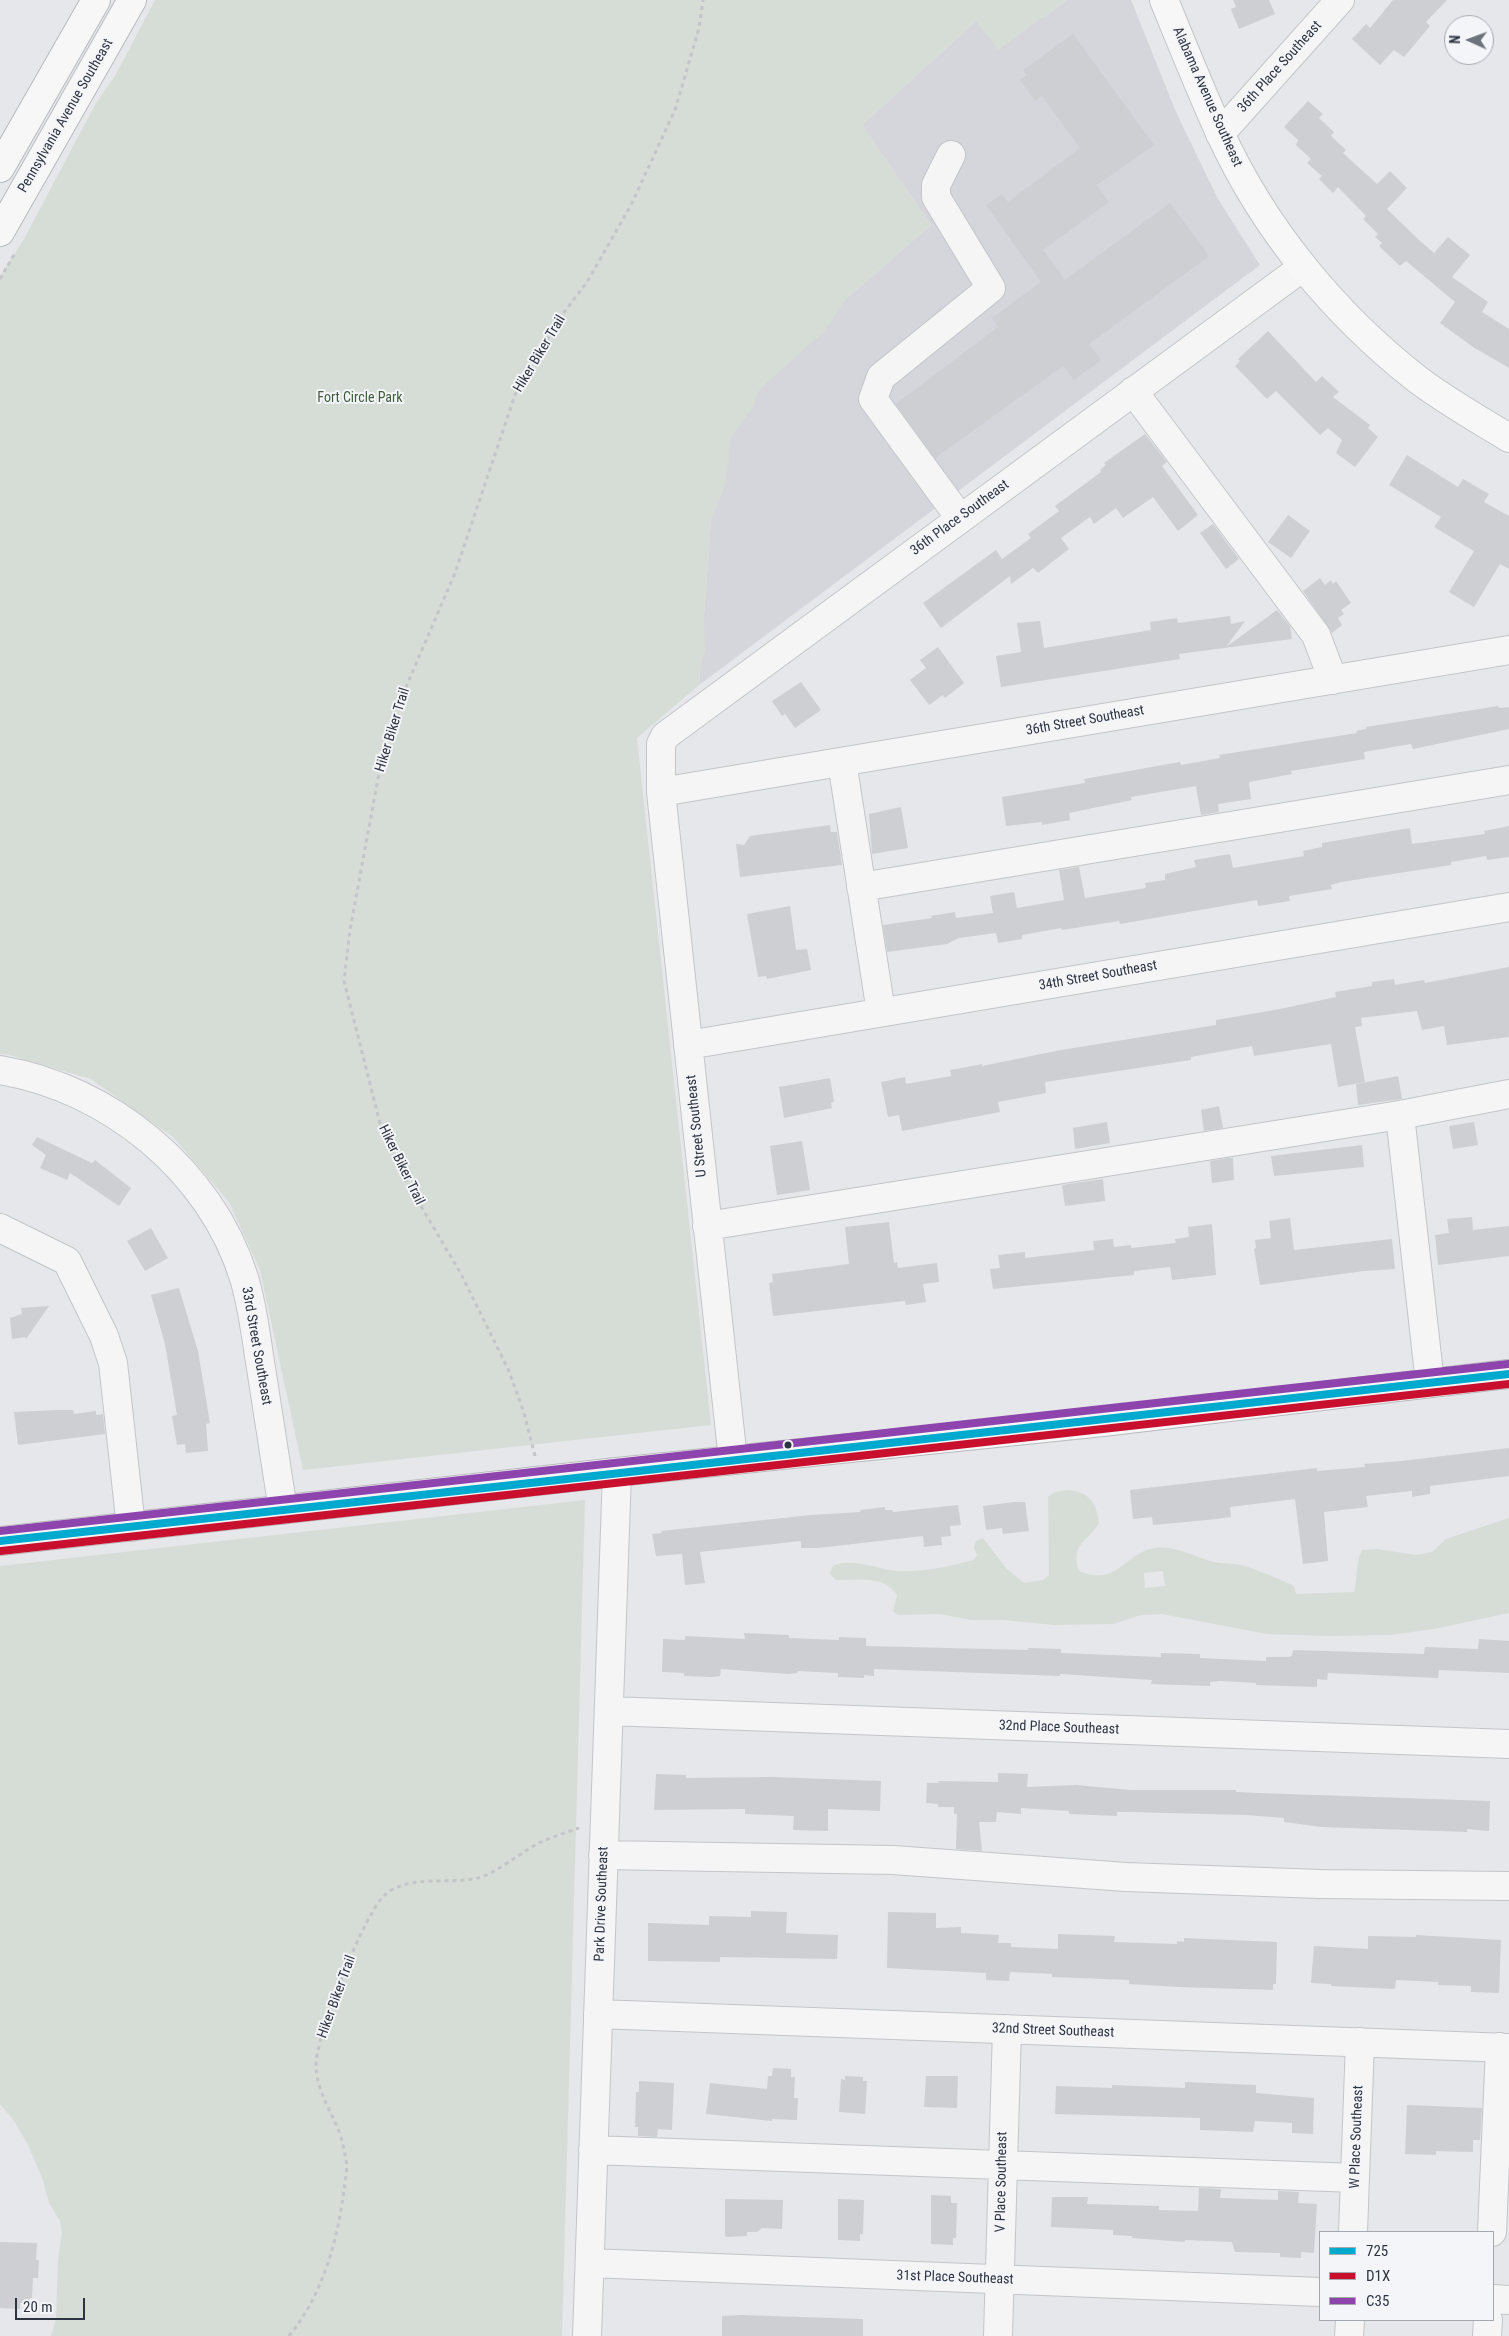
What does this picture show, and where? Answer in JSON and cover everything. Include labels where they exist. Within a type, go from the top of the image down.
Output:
[{"type":"main road","points":[[0,168],[96,0]]},
{"type":"main road","name":"Pennsylvania Avenue Southeast","points":[[0,232],[132,0]]},
{"type":"main road","name":"Alabama Avenue Southeast","points":[[1164,0],[1220,134],[1258,202],[1302,266],[1348,318],[1404,369],[1446,400],[1509,438]]},
{"type":"main road","points":[[0,1541],[617,1472],[1103,1422],[1509,1374]]},
{"type":"street","name":"36th Place Southeast","points":[[1220,134],[1340,0]]},
{"type":"street","points":[[950,155],[936,185],[936,197],[991,288],[882,378],[873,399],[960,518]]},
{"type":"street","name":"36th Place Southeast","points":[[661,792],[660,751],[665,736],[1302,266]]},
{"type":"street","points":[[1133,391],[1316,635],[1333,680]]},
{"type":"street","name":"36th Street Southeast","points":[[661,792],[1509,650]]},
{"type":"street","points":[[842,762],[881,1012]]},
{"type":"street","points":[[861,887],[1509,780]]},
{"type":"street","name":"U Street Southeast","points":[[661,792],[733,1460]]},
{"type":"street","name":"34th Street Southeast","points":[[688,1045],[1509,907]]},
{"type":"street","name":"33rd Street Southeast","points":[[0,1070],[62,1086],[91,1099],[127,1122],[175,1165],[214,1216],[239,1265],[250,1300],[283,1510]]},
{"type":"street","points":[[707,1226],[1400,1115],[1509,1094]]},
{"type":"street","points":[[1400,1115],[1430,1383]]},
{"type":"street","points":[[0,1228],[67,1261],[104,1336],[113,1364],[132,1527]]},
{"type":"street","name":"Park Drive Southeast","points":[[587,2336],[617,1472]]},
{"type":"street","name":"32nd Place Southeast","points":[[609,1711],[1509,1744]]},
{"type":"street","points":[[603,1855],[892,1860],[1126,1877],[1320,1884],[1509,1886]]},
{"type":"street","name":"32nd Street Southeast","points":[[598,2014],[1505,2047]]},
{"type":"street","name":"V Place Southeast","points":[[998,2336],[1007,2029]]},
{"type":"street","name":"W Place Southeast","points":[[1353,2231],[1360,2042]]},
{"type":"street","points":[[1492,2231],[1505,2047]]},
{"type":"street","points":[[593,2150],[1355,2178]]},
{"type":"street","name":"31st Place Southeast","points":[[590,2263],[1319,2292]]},
{"type":"street","points":[[1494,2299],[1509,2300]]},
{"type":"street","points":[[1349,2336],[1350,2321]]},
{"type":"street","points":[[1487,2336],[1488,2321]]},
{"type":"path","name":"Hiker Biker Trail","points":[[540,1481],[528,1428],[509,1371],[461,1274],[405,1178],[381,1127],[344,981],[350,930],[382,757],[406,687],[456,573],[518,386],[565,312],[587,282],[630,205],[675,110],[699,28],[703,0]]},
{"type":"path","name":"Hiker Biker Trail","points":[[289,2336],[306,2315],[330,2259],[340,2216],[347,2162],[338,2128],[320,2094],[316,2065],[322,2030],[355,1947],[376,1904],[386,1893],[402,1885],[479,1878],[543,1841],[586,1826]]},
{"type":"shaded area","points":[[1067,0],[1131,0],[1176,112],[1218,199],[1260,265],[699,685],[719,409],[931,225],[862,125],[976,21],[1044,17]]},
{"type":"green space","name":"Fort Circle Park","points":[[155,0],[1067,0],[998,50],[976,21],[862,125],[931,225],[845,300],[825,331],[760,389],[751,410],[731,438],[726,484],[711,520],[704,617],[705,651],[700,670],[699,685],[637,738],[711,1425],[303,1470],[260,1270],[229,1202],[173,1137],[91,1079],[0,1054],[0,276],[24,239],[96,103],[115,76]]},
{"type":"green space","points":[[1067,1490],[1081,1493],[1090,1499],[1096,1509],[1099,1523],[1078,1549],[1076,1555],[1079,1571],[1092,1575],[1103,1575],[1112,1572],[1145,1551],[1155,1548],[1171,1548],[1206,1560],[1238,1564],[1254,1569],[1294,1586],[1296,1594],[1354,1592],[1358,1560],[1362,1550],[1377,1549],[1416,1555],[1432,1552],[1446,1539],[1509,1518],[1509,1613],[1434,1629],[1390,1635],[1328,1636],[1267,1634],[1162,1614],[1141,1615],[1113,1624],[1054,1625],[1004,1620],[971,1620],[940,1614],[898,1615],[893,1611],[897,1595],[885,1584],[878,1581],[861,1579],[836,1580],[830,1574],[832,1567],[844,1563],[900,1571],[932,1569],[953,1565],[974,1560],[977,1555],[974,1548],[976,1541],[983,1538],[1006,1568],[1024,1583],[1043,1580],[1049,1575],[1048,1497],[1055,1492]],"holes":[[[1163,1571],[1165,1586],[1145,1588],[1144,1573]]]},
{"type":"green space","points":[[585,1500],[562,2336],[51,2336],[56,2319],[58,2260],[62,2233],[60,2221],[49,2203],[43,2180],[28,2145],[15,2122],[0,2104],[0,1566]]},
{"type":"building","points":[[1233,0],[1269,0],[1275,14],[1239,29],[1231,9],[1236,7]]},
{"type":"building","points":[[1393,0],[1447,0],[1426,22],[1430,26],[1404,57],[1394,50],[1380,65],[1352,39],[1366,24],[1370,28]]},
{"type":"building","points":[[1073,34],[1154,145],[1097,185],[1109,202],[1043,250],[1065,280],[1170,203],[1209,256],[1089,344],[1101,360],[1074,380],[1063,366],[935,458],[896,404],[998,327],[992,318],[1041,282],[986,205],[1002,194],[1008,202],[1080,148],[1042,96],[1035,101],[1020,80],[1027,75],[1023,70]]},
{"type":"building","points":[[1308,101],[1323,114],[1319,118],[1334,132],[1331,136],[1346,150],[1343,153],[1377,184],[1390,171],[1407,188],[1387,209],[1420,241],[1434,253],[1448,237],[1470,255],[1452,277],[1488,302],[1482,312],[1509,329],[1509,368],[1473,347],[1440,323],[1455,302],[1406,261],[1400,266],[1379,246],[1382,243],[1375,237],[1378,234],[1363,219],[1366,216],[1338,187],[1333,193],[1319,179],[1322,176],[1307,163],[1311,159],[1296,145],[1298,140],[1284,127]]},
{"type":"building","points":[[1268,331],[1316,382],[1322,376],[1339,392],[1333,397],[1370,425],[1368,428],[1378,437],[1355,467],[1336,453],[1342,440],[1328,428],[1320,435],[1276,391],[1267,399],[1235,366],[1240,361],[1238,359]]},
{"type":"building","points":[[1145,434],[1167,462],[1162,466],[1198,515],[1178,531],[1153,497],[1123,518],[1116,508],[1094,524],[1090,517],[1061,538],[1069,549],[1038,573],[1033,568],[1011,584],[1010,576],[941,628],[923,603],[996,550],[1002,559],[1031,538],[1028,534],[1059,511],[1055,506],[1101,472],[1100,470],[1106,465],[1104,463]]},
{"type":"building","points":[[1407,455],[1458,487],[1463,479],[1489,494],[1484,502],[1509,516],[1509,569],[1500,564],[1474,607],[1449,592],[1474,551],[1434,527],[1441,517],[1389,485]]},
{"type":"building","points":[[1288,515],[1310,531],[1291,558],[1268,542]]},
{"type":"building","points":[[1213,524],[1239,559],[1226,569],[1200,533]]},
{"type":"building","points":[[1320,578],[1325,585],[1331,580],[1333,584],[1336,581],[1351,603],[1341,610],[1344,614],[1338,618],[1342,625],[1332,633],[1303,591]]},
{"type":"building","points":[[1277,610],[1290,626],[1292,639],[1179,654],[1180,659],[1001,687],[996,656],[1021,652],[1017,623],[1040,621],[1044,648],[1151,630],[1150,622],[1177,618],[1178,623],[1230,616],[1231,624],[1245,621],[1226,647]]},
{"type":"building","points":[[938,647],[964,683],[945,698],[943,695],[929,705],[910,680],[926,668],[920,660]]},
{"type":"building","points":[[801,682],[821,710],[795,728],[785,714],[782,716],[772,701]]},
{"type":"building","points":[[1498,706],[1499,708],[1509,707],[1509,729],[1413,749],[1411,744],[1364,752],[1365,759],[1291,771],[1292,774],[1249,782],[1251,799],[1218,804],[1219,812],[1201,815],[1196,786],[1131,797],[1132,800],[1069,813],[1070,820],[1042,825],[1042,822],[1006,826],[1002,797],[1085,783],[1084,779],[1180,762],[1181,765],[1220,758],[1219,755],[1357,733],[1356,731],[1366,729],[1366,727]]},
{"type":"building","points":[[901,807],[908,848],[872,854],[869,814]]},
{"type":"building","points":[[830,825],[831,832],[837,832],[842,865],[740,877],[736,844],[744,845],[750,836]]},
{"type":"building","points":[[1509,826],[1509,857],[1487,860],[1486,856],[1451,862],[1451,865],[1341,882],[1331,885],[1332,889],[1289,896],[1290,901],[1258,906],[1257,900],[1120,924],[1119,921],[1062,930],[1061,928],[1022,935],[1022,939],[998,943],[996,933],[959,938],[947,944],[887,952],[883,925],[932,918],[931,916],[955,912],[956,918],[993,913],[990,896],[1014,892],[1017,908],[1064,900],[1059,870],[1079,867],[1085,898],[1146,888],[1145,883],[1165,880],[1165,874],[1196,867],[1194,860],[1230,854],[1233,868],[1304,856],[1303,851],[1322,847],[1322,843],[1410,828],[1412,844],[1485,834],[1484,831]]},
{"type":"building","points":[[790,906],[796,950],[807,949],[811,970],[767,979],[766,976],[758,977],[747,914]]},
{"type":"building","points":[[1509,967],[1509,1037],[1447,1045],[1444,1026],[1422,1030],[1417,1011],[1361,1018],[1362,1026],[1355,1027],[1365,1082],[1338,1087],[1331,1044],[1254,1056],[1252,1046],[1191,1057],[1191,1060],[1045,1082],[1046,1093],[998,1102],[1000,1112],[902,1131],[899,1115],[888,1117],[881,1082],[905,1077],[906,1084],[951,1076],[950,1070],[1216,1025],[1216,1020],[1336,997],[1335,992],[1372,986],[1372,982],[1394,979],[1395,985],[1424,980],[1425,983]]},
{"type":"building","points":[[1398,1076],[1402,1099],[1358,1105],[1356,1084]]},
{"type":"building","points":[[830,1078],[834,1102],[831,1103],[832,1108],[784,1118],[779,1087]]},
{"type":"building","points":[[1219,1106],[1223,1128],[1204,1131],[1201,1110]]},
{"type":"building","points":[[1107,1122],[1110,1143],[1075,1149],[1073,1128]]},
{"type":"building","points":[[1474,1122],[1478,1145],[1453,1149],[1449,1126]]},
{"type":"building","points":[[37,1137],[92,1163],[95,1160],[131,1188],[119,1206],[70,1173],[67,1180],[40,1168],[46,1155],[32,1145]]},
{"type":"building","points":[[802,1141],[810,1190],[777,1195],[770,1146]]},
{"type":"building","points":[[1362,1145],[1364,1167],[1274,1176],[1271,1156]]},
{"type":"building","points":[[1233,1158],[1234,1180],[1212,1183],[1210,1161]]},
{"type":"building","points":[[1103,1179],[1105,1201],[1065,1206],[1062,1185]]},
{"type":"building","points":[[1472,1217],[1473,1230],[1509,1226],[1509,1256],[1438,1265],[1435,1235],[1449,1233],[1447,1219]]},
{"type":"building","points":[[1290,1218],[1294,1250],[1392,1239],[1395,1269],[1364,1271],[1260,1285],[1254,1249],[1256,1248],[1255,1240],[1271,1238],[1269,1221]]},
{"type":"building","points":[[889,1222],[894,1263],[897,1262],[898,1268],[937,1263],[939,1282],[923,1284],[926,1302],[906,1305],[905,1301],[773,1316],[769,1283],[773,1282],[772,1274],[849,1264],[845,1227]]},
{"type":"building","points":[[1212,1224],[1216,1275],[1172,1280],[1170,1267],[1134,1271],[1134,1275],[993,1289],[990,1269],[1000,1268],[998,1255],[1025,1252],[1025,1258],[1094,1250],[1093,1241],[1113,1239],[1114,1247],[1131,1245],[1131,1248],[1176,1243],[1175,1239],[1189,1237],[1188,1227]]},
{"type":"building","points":[[151,1228],[168,1258],[145,1271],[127,1241]]},
{"type":"building","points":[[179,1288],[198,1351],[210,1423],[206,1424],[208,1451],[186,1453],[185,1444],[177,1445],[172,1416],[177,1415],[165,1344],[151,1295]]},
{"type":"building","points":[[49,1306],[26,1339],[25,1337],[12,1339],[10,1318],[22,1314],[21,1308]]},
{"type":"building","points":[[73,1410],[74,1414],[96,1411],[96,1415],[103,1414],[105,1434],[18,1445],[14,1412]]},
{"type":"building","points":[[1509,1448],[1509,1476],[1430,1486],[1430,1494],[1412,1497],[1412,1491],[1366,1496],[1368,1507],[1324,1512],[1328,1561],[1303,1564],[1295,1499],[1230,1507],[1231,1517],[1207,1520],[1153,1525],[1152,1517],[1133,1519],[1130,1490],[1317,1468],[1317,1471],[1365,1467],[1364,1464]]},
{"type":"building","points":[[1025,1502],[1029,1531],[1003,1534],[1002,1528],[986,1530],[983,1506]]},
{"type":"building","points":[[958,1505],[961,1525],[950,1526],[951,1536],[941,1537],[942,1545],[924,1547],[923,1536],[818,1548],[801,1548],[801,1541],[700,1552],[705,1583],[685,1585],[682,1554],[656,1556],[652,1534],[662,1533],[661,1531],[811,1515],[860,1512],[861,1510],[885,1507],[885,1510],[892,1510],[893,1512]]},
{"type":"building","points":[[744,1633],[789,1635],[789,1638],[839,1640],[839,1637],[866,1638],[866,1646],[1028,1650],[1028,1648],[1061,1649],[1061,1653],[1161,1657],[1161,1653],[1200,1654],[1200,1658],[1266,1661],[1266,1657],[1290,1657],[1293,1650],[1424,1654],[1425,1647],[1478,1649],[1479,1639],[1509,1641],[1509,1673],[1439,1670],[1438,1678],[1328,1673],[1327,1680],[1317,1679],[1317,1687],[1256,1685],[1256,1683],[1221,1681],[1210,1682],[1210,1686],[1151,1684],[1152,1680],[1060,1674],[1060,1676],[874,1669],[874,1676],[864,1675],[864,1678],[838,1677],[838,1673],[798,1671],[797,1673],[788,1674],[721,1669],[720,1676],[711,1677],[684,1676],[684,1673],[662,1672],[663,1639],[685,1640],[685,1636],[745,1639]]},
{"type":"building","points":[[998,1773],[1028,1774],[1027,1787],[1076,1785],[1131,1790],[1236,1790],[1236,1792],[1258,1793],[1490,1801],[1489,1831],[1467,1829],[1467,1832],[1321,1827],[1284,1822],[1284,1818],[1246,1815],[1117,1812],[1117,1816],[1069,1814],[1069,1811],[1021,1808],[1021,1814],[997,1812],[996,1822],[979,1822],[982,1851],[956,1849],[957,1814],[954,1814],[954,1807],[938,1807],[938,1804],[926,1803],[927,1783],[939,1783],[938,1781],[998,1782]]},
{"type":"building","points":[[656,1774],[686,1775],[686,1778],[774,1777],[881,1781],[880,1811],[828,1809],[828,1831],[793,1830],[794,1816],[745,1814],[745,1809],[654,1810]]},
{"type":"building","points":[[751,1911],[787,1912],[786,1933],[838,1935],[837,1959],[720,1957],[720,1962],[648,1961],[648,1923],[709,1925],[709,1916],[751,1917]]},
{"type":"building","points":[[888,1912],[936,1913],[936,1928],[961,1927],[961,1933],[999,1935],[998,1943],[1011,1943],[1011,1947],[1058,1949],[1058,1934],[1115,1936],[1114,1942],[1177,1944],[1177,1941],[1184,1942],[1184,1938],[1277,1942],[1276,1984],[1273,1984],[1273,1990],[1178,1987],[1129,1984],[1129,1980],[1052,1977],[1052,1974],[1010,1972],[1009,1981],[986,1980],[986,1973],[887,1968]]},
{"type":"building","points":[[1416,1935],[1501,1940],[1499,1993],[1471,1992],[1471,1986],[1438,1985],[1438,1982],[1396,1980],[1395,1989],[1331,1986],[1331,1984],[1311,1983],[1314,1946],[1368,1949],[1368,1936],[1416,1937]]},
{"type":"building","points":[[773,2068],[791,2069],[791,2077],[795,2077],[794,2098],[798,2098],[797,2120],[772,2119],[772,2121],[706,2114],[710,2083],[767,2089],[768,2076],[772,2076]]},
{"type":"building","points":[[845,2076],[863,2077],[863,2081],[867,2081],[865,2114],[839,2112],[841,2079],[845,2080]]},
{"type":"building","points":[[926,2076],[958,2076],[957,2108],[924,2107]]},
{"type":"building","points":[[639,2081],[674,2083],[672,2130],[658,2129],[657,2137],[638,2136],[638,2127],[635,2127],[636,2092],[639,2092]]},
{"type":"building","points":[[1185,2082],[1256,2085],[1256,2093],[1314,2098],[1313,2134],[1292,2133],[1292,2123],[1255,2121],[1253,2132],[1200,2130],[1200,2118],[1055,2114],[1056,2086],[1112,2088],[1112,2085],[1185,2088]]},
{"type":"building","points":[[1407,2105],[1482,2108],[1480,2140],[1473,2140],[1473,2152],[1436,2151],[1436,2155],[1405,2154]]},
{"type":"building","points":[[1199,2188],[1221,2189],[1220,2198],[1278,2200],[1278,2191],[1299,2192],[1298,2203],[1317,2204],[1314,2253],[1301,2252],[1301,2258],[1280,2257],[1280,2253],[1235,2252],[1232,2242],[1185,2240],[1185,2242],[1132,2238],[1132,2236],[1113,2235],[1113,2230],[1051,2227],[1052,2197],[1088,2197],[1087,2204],[1159,2206],[1159,2210],[1198,2211]]},
{"type":"building","points":[[931,2195],[951,2196],[951,2203],[957,2203],[956,2238],[953,2238],[953,2245],[931,2244]]},
{"type":"building","points":[[725,2199],[783,2200],[782,2229],[762,2228],[757,2232],[747,2232],[747,2236],[726,2237]]},
{"type":"building","points":[[838,2199],[864,2200],[863,2234],[860,2234],[860,2241],[838,2240]]},
{"type":"building","points":[[0,2242],[37,2243],[36,2260],[39,2260],[38,2278],[33,2278],[32,2298],[30,2298],[29,2303],[20,2303],[20,2309],[0,2308]]},
{"type":"building","points":[[722,2316],[863,2319],[863,2336],[722,2336]]},
{"type":"transit line","name":"C35","points":[[0,1531],[1508,1364]]},
{"type":"transit line","name":"725","points":[[0,1541],[1509,1374]]},
{"type":"transit line","name":"D1X","points":[[1,1551],[1509,1384]]}]
